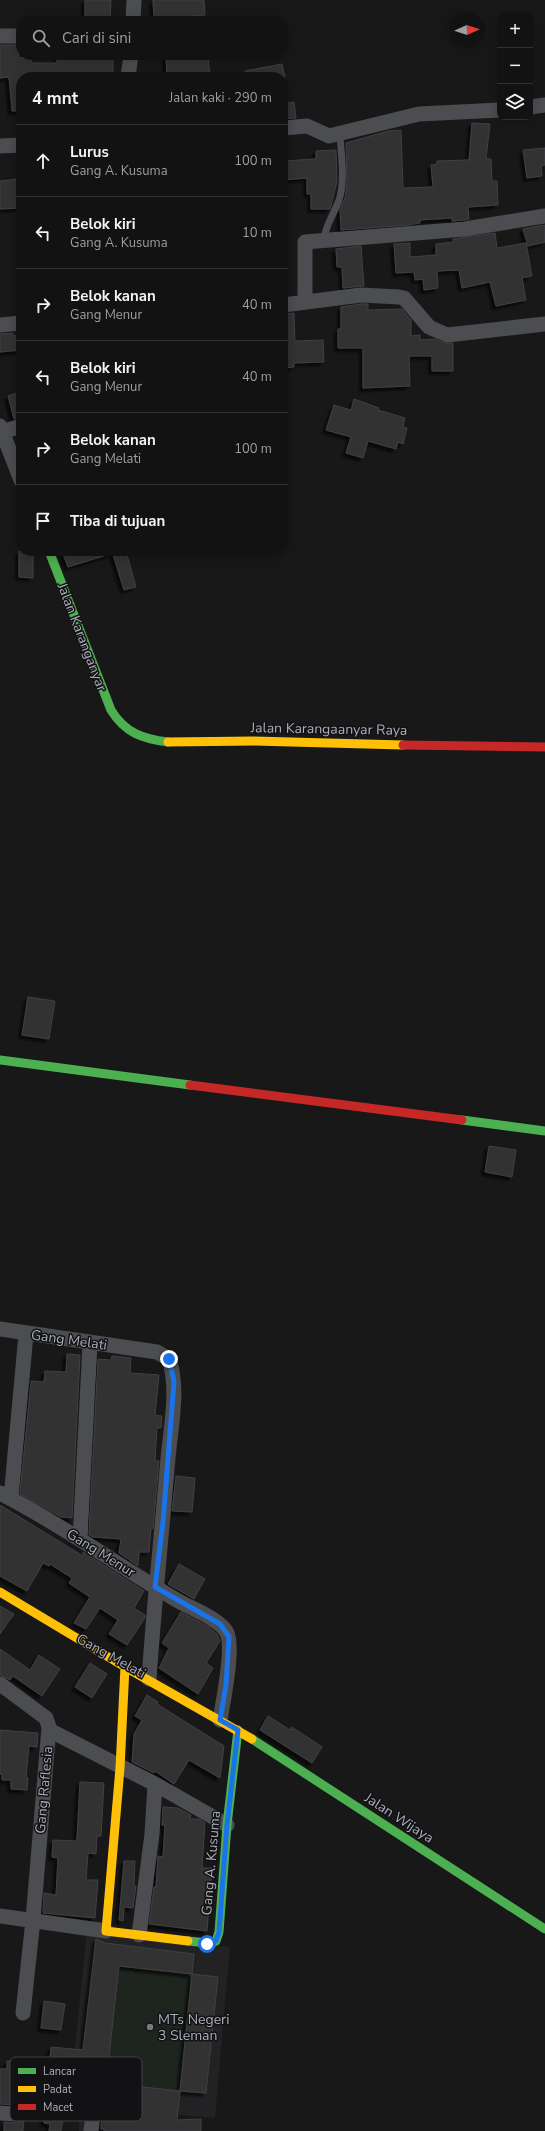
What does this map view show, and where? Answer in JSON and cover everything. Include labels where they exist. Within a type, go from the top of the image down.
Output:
[{"type":"street","points":[[133,16],[134,0]]},
{"type":"street","points":[[0,36],[16,36]]},
{"type":"street","points":[[129,72],[130,60]]},
{"type":"street","points":[[533,107],[545,105]]},
{"type":"street","points":[[288,128],[307,126],[329,136],[419,114],[497,110]]},
{"type":"street","points":[[0,146],[16,144]]},
{"type":"street","points":[[306,301],[305,242],[465,229],[545,216]]},
{"type":"street","points":[[288,304],[361,295],[399,296],[404,298],[429,327],[447,336],[545,324]]},
{"type":"street","points":[[0,325],[16,323]]},
{"type":"street","points":[[16,427],[1,429],[16,467]]},
{"type":"street","name":"Jalan Karanganyar","points":[[51,556],[108,704],[117,721]]},
{"type":"street","name":"Jalan Karangaanyar Raya","points":[[117,721],[128,730],[142,737],[166,741],[244,741],[545,747]]},
{"type":"street","points":[[0,1060],[545,1130]]},
{"type":"street","name":"Gang Melati","points":[[0,1330],[163,1354],[169,1359],[174,1382],[163,1522],[155,1587],[149,1679],[125,1667],[0,1592]]},
{"type":"street","points":[[6,1495],[26,1334]]},
{"type":"street","points":[[80,1539],[90,1344]]},
{"type":"street","name":"Gang Menur","points":[[6,1495],[80,1539],[155,1587],[220,1624],[228,1633],[228,1667],[220,1720]]},
{"type":"street","points":[[0,1916],[106,1931],[120,1768],[125,1667]]},
{"type":"street","points":[[149,1679],[238,1730]]},
{"type":"street","name":"Gang Raflesia","points":[[0,1684],[46,1718],[49,1730],[33,1920],[23,2013]]},
{"type":"street","points":[[49,1730],[120,1768],[155,1784],[227,1825]]},
{"type":"street","name":"Gang A. Kusuma","points":[[106,1931],[207,1944],[216,1941],[220,1925],[227,1825],[238,1730]]},
{"type":"street","name":"Jalan Wijaya","points":[[238,1730],[545,1929]]},
{"type":"street","points":[[139,1935],[152,1834],[155,1784]]},
{"type":"street","points":[[0,2113],[10,2114]]},
{"type":"street","points":[[91,2131],[92,2121]]},
{"type":"lane","points":[[324,240],[324,232],[336,208],[340,196],[340,134]]},
{"type":"shaded area","name":"MTs Negeri 3 Sleman","points":[[87,1929],[230,1947],[215,2118],[142,2111],[142,2057],[74,2057]]},
{"type":"shaded area","points":[[119,1966],[192,1974],[180,2091],[142,2087],[142,2057],[109,2057]]},
{"type":"shaded area","name":"MTs Negeri 3 Sleman","points":[[79,2121],[103,2121],[102,2131],[79,2131]]},
{"type":"building","points":[[85,0],[111,0],[110,16],[85,16]]},
{"type":"building","points":[[153,0],[204,0],[205,15],[154,16]]},
{"type":"building","points":[[0,45],[16,45],[16,60],[32,60],[32,63],[57,63],[57,60],[113,60],[113,72],[16,72],[16,111],[12,111],[9,77],[0,78]]},
{"type":"building","points":[[166,60],[208,60],[210,72],[167,72]]},
{"type":"building","points":[[282,64],[284,72],[245,72]]},
{"type":"building","points":[[294,102],[296,118],[288,119],[288,103]]},
{"type":"building","points":[[472,123],[490,124],[486,159],[491,159],[492,181],[497,181],[498,205],[468,207],[469,219],[464,220],[452,221],[452,218],[420,220],[420,223],[408,225],[341,230],[340,210],[345,198],[347,182],[346,143],[388,131],[401,130],[403,188],[433,187],[431,165],[437,164],[437,161],[469,160]]},
{"type":"building","points":[[545,148],[545,165],[541,166],[542,176],[527,178],[523,150]]},
{"type":"building","points":[[336,150],[337,181],[330,209],[311,209],[311,194],[307,194],[307,178],[288,180],[288,161],[316,159],[316,151]]},
{"type":"building","points":[[16,179],[16,208],[0,209],[0,181]]},
{"type":"building","points":[[545,225],[545,242],[528,246],[523,229]]},
{"type":"building","points":[[495,233],[497,248],[526,243],[532,276],[522,278],[526,300],[496,306],[490,282],[462,288],[459,270],[437,271],[438,288],[424,290],[423,279],[415,280],[414,272],[396,273],[394,244],[410,243],[410,257],[436,255],[436,244],[454,242],[453,239]]},
{"type":"building","points":[[361,246],[364,286],[343,288],[342,267],[337,267],[336,249]]},
{"type":"building","points":[[368,304],[368,310],[402,309],[411,320],[411,336],[420,335],[420,340],[435,339],[444,343],[453,343],[453,371],[432,371],[432,356],[409,356],[410,386],[363,388],[363,348],[338,348],[338,329],[341,329],[341,307]]},
{"type":"building","points":[[294,313],[295,341],[323,340],[324,362],[294,363],[294,367],[288,368],[288,314]]},
{"type":"building","points":[[13,333],[13,336],[16,336],[16,350],[0,352],[0,334]]},
{"type":"building","points":[[16,394],[16,418],[14,419],[8,396]]},
{"type":"building","points":[[354,399],[379,408],[378,410],[405,418],[403,427],[407,428],[403,444],[398,442],[396,449],[368,441],[363,458],[346,453],[351,437],[326,430],[334,405],[351,410]]},
{"type":"building","points":[[19,556],[33,556],[33,578],[19,577]]},
{"type":"building","points":[[64,556],[104,556],[68,567]]},
{"type":"building","points":[[114,556],[127,556],[136,587],[124,590]]},
{"type":"building","points":[[28,997],[55,1001],[49,1039],[22,1035]]},
{"type":"building","points":[[489,1146],[516,1150],[512,1177],[485,1172]]},
{"type":"building","points":[[67,1354],[80,1355],[72,1518],[61,1517],[20,1494],[31,1381],[44,1382],[45,1371],[66,1372]]},
{"type":"building","points":[[112,1356],[131,1358],[130,1373],[159,1375],[155,1415],[162,1416],[161,1428],[157,1428],[155,1461],[159,1461],[153,1529],[151,1528],[149,1552],[139,1552],[138,1566],[119,1553],[121,1539],[93,1537],[89,1535],[98,1359],[111,1360]]},
{"type":"building","points":[[176,1476],[195,1478],[192,1512],[172,1511]]},
{"type":"building","points":[[0,1505],[83,1556],[83,1552],[144,1591],[134,1608],[145,1615],[145,1618],[127,1645],[109,1634],[118,1620],[100,1608],[86,1629],[74,1623],[90,1597],[69,1583],[72,1578],[50,1564],[49,1566],[43,1563],[27,1591],[0,1576]]},
{"type":"building","points":[[179,1564],[205,1579],[194,1599],[168,1584]]},
{"type":"building","points":[[0,1606],[14,1614],[0,1634]]},
{"type":"building","points":[[181,1612],[209,1627],[217,1634],[220,1641],[206,1663],[213,1668],[198,1694],[159,1668],[169,1648],[162,1643]]},
{"type":"building","points":[[0,1649],[30,1670],[39,1655],[60,1669],[42,1696],[13,1676],[10,1680],[0,1675]]},
{"type":"building","points":[[90,1663],[107,1674],[92,1698],[75,1687]]},
{"type":"building","points":[[147,1695],[158,1702],[157,1704],[224,1746],[220,1778],[189,1760],[174,1784],[155,1771],[154,1773],[132,1762],[134,1734],[142,1720],[135,1716]]},
{"type":"building","points":[[268,1716],[290,1730],[292,1727],[322,1747],[312,1763],[260,1730]]},
{"type":"building","points":[[0,1730],[38,1733],[37,1747],[29,1746],[26,1777],[28,1778],[27,1790],[11,1789],[11,1780],[2,1780],[2,1774],[0,1774]]},
{"type":"building","points":[[80,1782],[104,1783],[101,1836],[97,1836],[96,1854],[88,1853],[86,1880],[98,1880],[95,1918],[43,1913],[44,1893],[56,1895],[58,1858],[52,1857],[53,1840],[76,1841],[77,1838]]},
{"type":"building","points":[[163,1807],[178,1808],[191,1815],[190,1819],[199,1819],[205,1823],[202,1868],[212,1868],[207,1931],[149,1924],[154,1887],[156,1887],[158,1856],[163,1857],[165,1825],[162,1825]]},
{"type":"building","points":[[124,1861],[135,1861],[134,1886],[136,1886],[133,1908],[124,1907],[123,1921],[119,1920]]},
{"type":"building","points":[[96,1939],[105,1943],[194,1954],[192,1974],[119,1966],[109,2057],[50,2057],[51,2047],[83,2050]]},
{"type":"building","points":[[192,1974],[218,1977],[206,2093],[180,2091]]},
{"type":"building","points":[[44,2001],[65,2004],[61,2030],[41,2028]]},
{"type":"building","points":[[7,2061],[10,2061],[10,2105],[0,2104],[0,2069],[7,2069]]},
{"type":"building","points":[[142,2087],[180,2091],[177,2120],[201,2119],[201,2131],[104,2131],[104,2129],[101,2129],[102,2121],[142,2121]]},
{"type":"building","points":[[24,2121],[23,2131],[4,2131],[4,2122],[17,2123]]},
{"type":"building","points":[[44,2121],[63,2121],[61,2131],[49,2131],[50,2124],[44,2123]]},
{"type":"traffic: fast","points":[[51,556],[111,710],[116,718],[135,734],[168,742]]},
{"type":"traffic: fast","points":[[0,1060],[190,1085]]},
{"type":"traffic: fast","points":[[462,1120],[545,1131]]},
{"type":"traffic: fast","points":[[188,1941],[207,1943],[216,1941],[219,1932],[227,1825],[238,1730]]},
{"type":"traffic: fast","points":[[252,1739],[545,1929]]},
{"type":"traffic: slow","points":[[168,742],[254,741],[403,745]]},
{"type":"traffic: slow","points":[[0,1592],[125,1667],[252,1739]]},
{"type":"traffic: slow","points":[[125,1667],[120,1768],[106,1931],[188,1941]]},
{"type":"traffic: jam","points":[[403,745],[545,747]]},
{"type":"traffic: jam","points":[[190,1085],[462,1120]]},
{"type":"place","name":"MTs Negeri 3 Sleman","points":[[150,2027]]},
{"type":"route","points":[[169,1359],[174,1382],[163,1522],[155,1587],[220,1624],[228,1633],[226,1685],[220,1720],[238,1730],[227,1825],[219,1932],[215,1942],[212,1944],[207,1944]]}]
